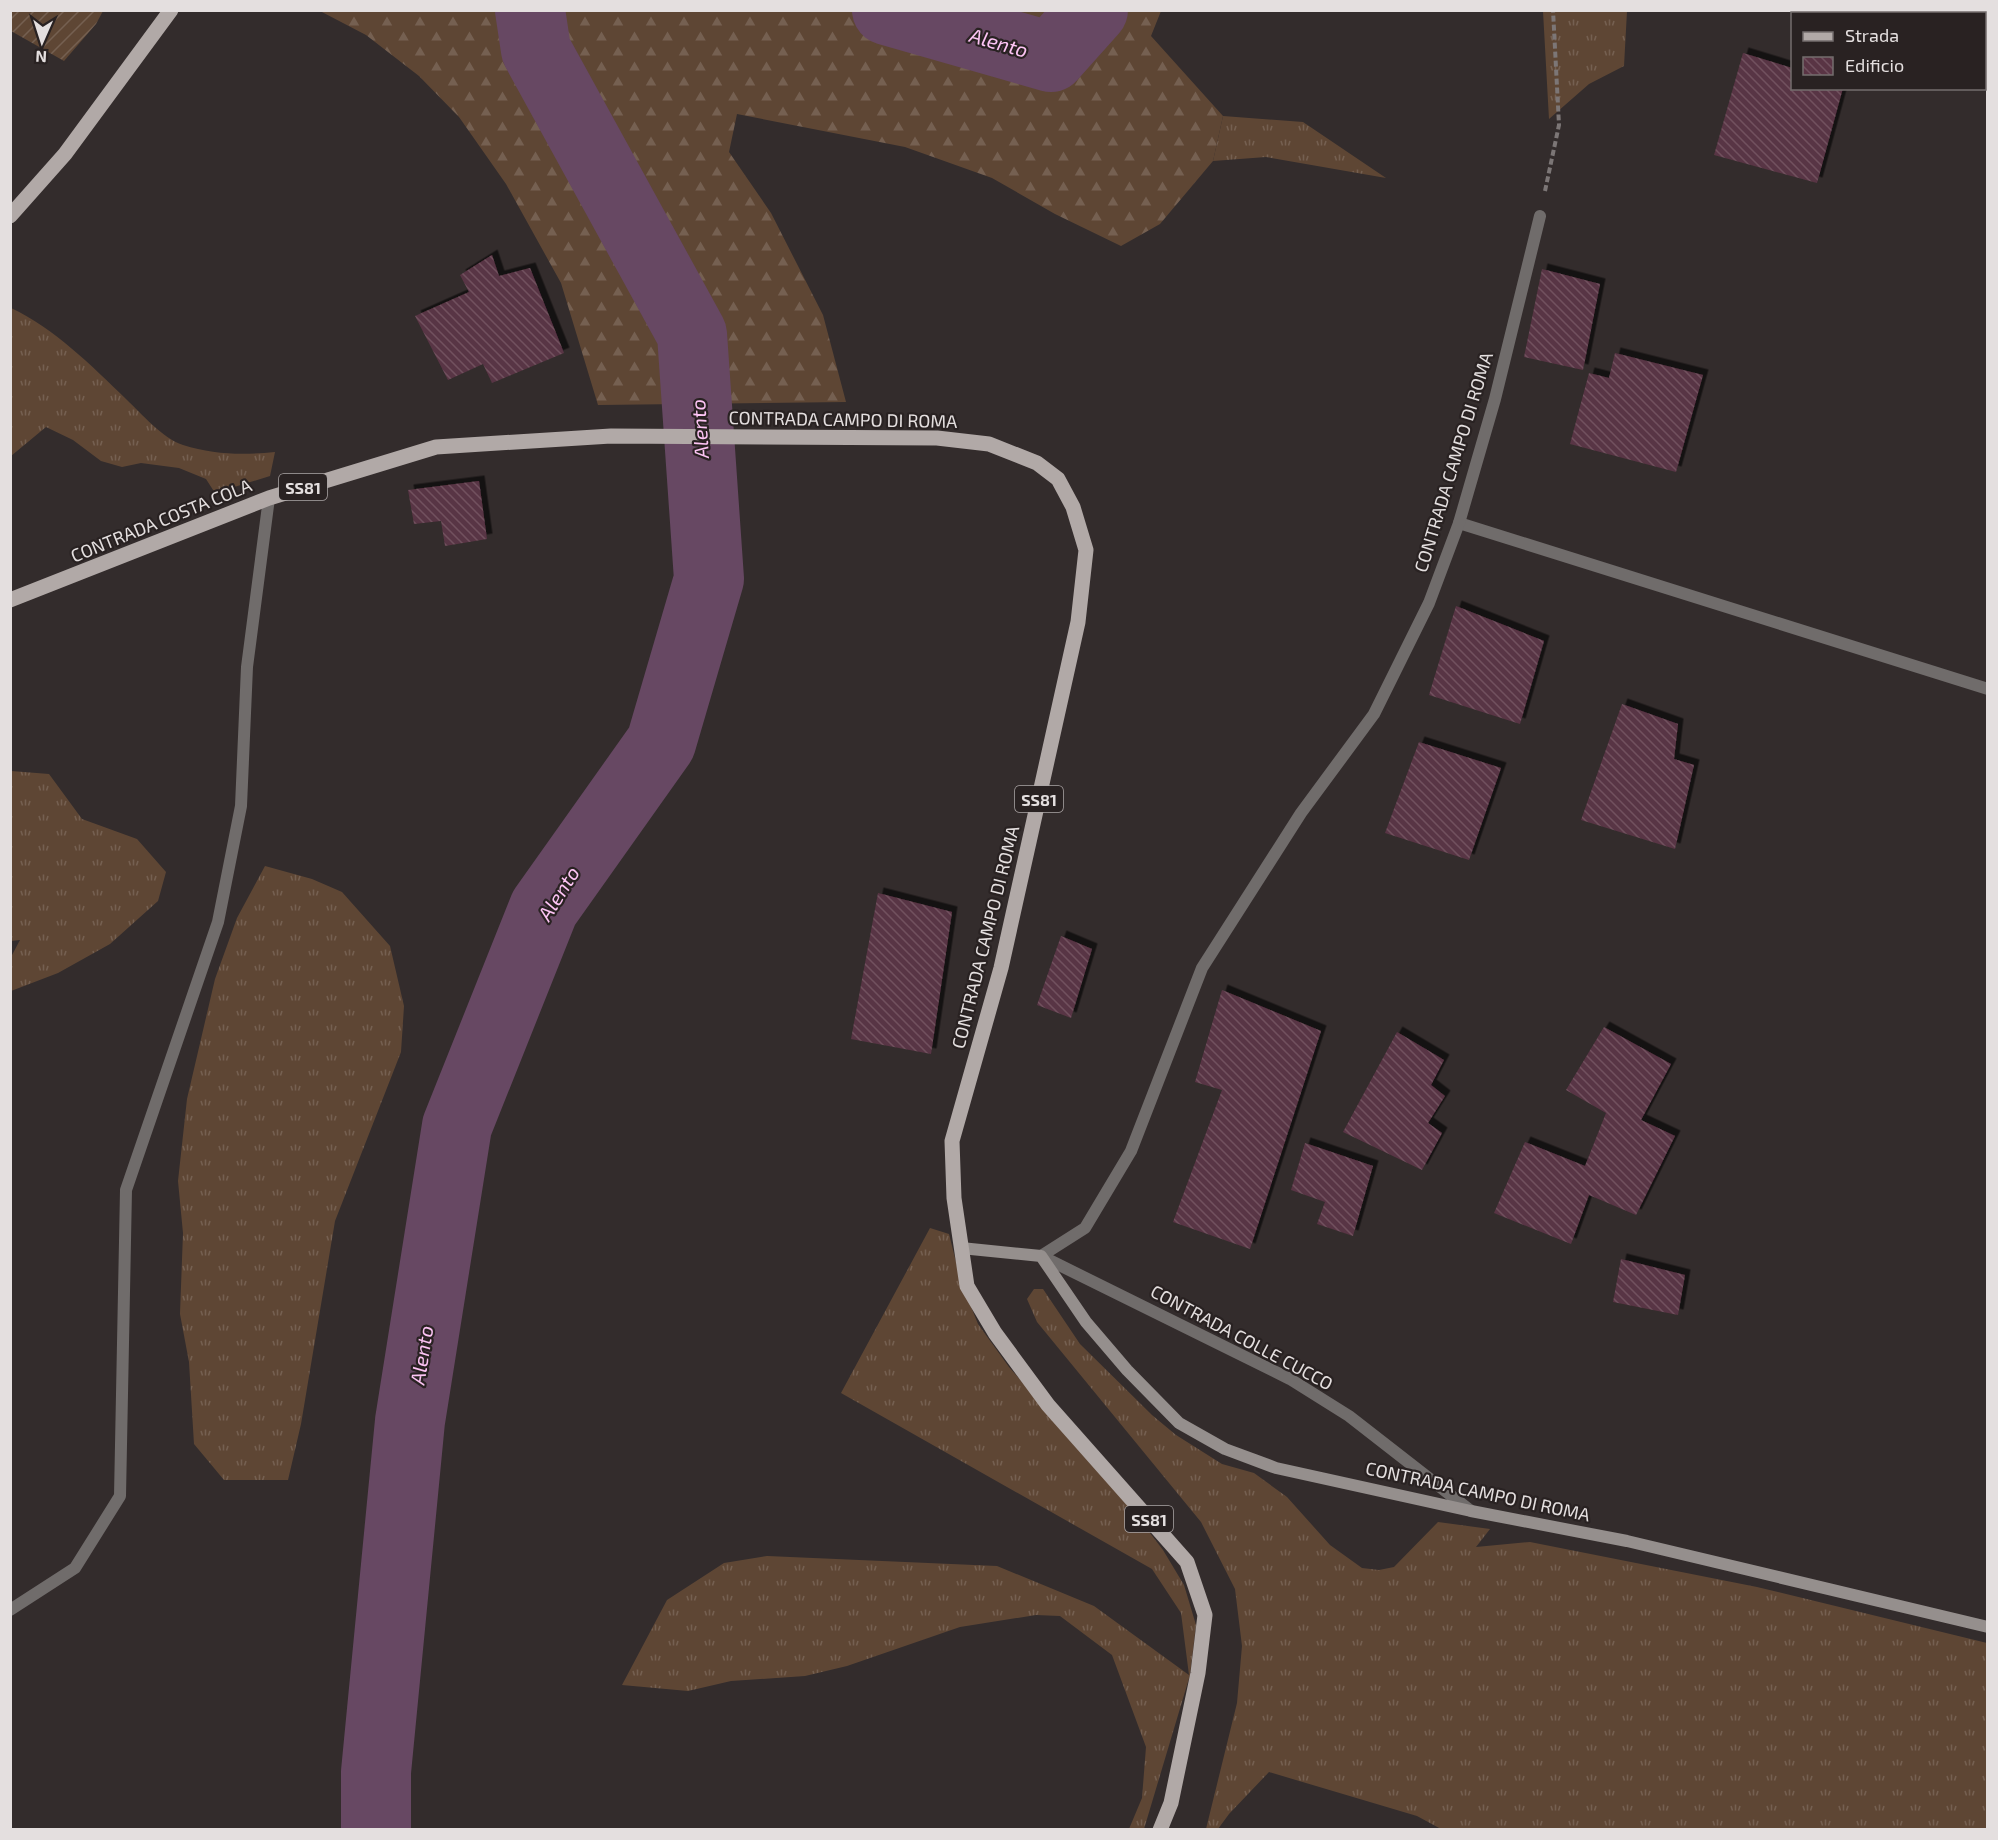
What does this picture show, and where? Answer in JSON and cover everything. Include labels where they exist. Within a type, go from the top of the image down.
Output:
[{"type":"main road","points":[[10,216],[65,154],[171,10]]},
{"type":"main road","name":"CONTRADA CAMPO DI ROMA","points":[[611,436],[937,438],[989,444],[1037,463],[1058,480],[1073,507],[1086,550],[1078,622],[1001,968],[952,1141],[954,1198],[962,1248]]},
{"type":"main road","name":"CONTRADA COSTA COLA","points":[[10,600],[269,498],[436,447],[611,436]]},
{"type":"main road","name":"SS81","points":[[962,1248],[967,1286],[995,1333],[1048,1405],[1187,1562],[1205,1616],[1196,1683],[1170,1803],[1160,1830]]},
{"type":"street","name":"CONTRADA CAMPO DI ROMA","points":[[1540,216],[1495,399],[1459,523],[1429,603],[1374,714],[1301,813],[1202,968],[1131,1151],[1085,1228],[1041,1256],[1086,1322],[1127,1370],[1179,1423],[1225,1449],[1276,1468],[1471,1511],[1627,1541],[1988,1627]]},
{"type":"street","points":[[10,1610],[75,1568],[120,1496],[126,1190],[220,910],[241,806],[247,667],[269,498]]},
{"type":"street","points":[[1459,523],[1988,689]]},
{"type":"street","points":[[962,1248],[1041,1256]]},
{"type":"street","name":"CONTRADA COLLE CUCCO","points":[[1041,1256],[1290,1379],[1348,1416],[1471,1511]]},
{"type":"path","points":[[1540,216],[1559,125],[1553,10]]},
{"type":"green space","points":[[11,10],[103,11],[96,24],[64,61],[11,31]]},
{"type":"green space","points":[[320,11],[1161,11],[1151,36],[1223,116],[1213,161],[1160,224],[1121,246],[1055,214],[992,178],[905,147],[737,114],[729,152],[771,213],[823,315],[846,402],[598,405],[561,283],[506,184],[459,117],[419,76],[366,35]]},
{"type":"green space","points":[[1543,11],[1627,11],[1624,66],[1589,84],[1549,119]]},
{"type":"green space","points":[[1223,116],[1303,122],[1386,178],[1266,157],[1213,161]]},
{"type":"green space","points":[[11,308],[43,326],[72,349],[167,437],[183,445],[218,452],[240,454],[275,452],[270,476],[215,493],[206,479],[179,468],[141,463],[122,467],[101,461],[73,440],[46,427],[11,456]]},
{"type":"green space","points":[[11,771],[49,774],[82,819],[137,839],[166,872],[158,901],[110,944],[58,973],[11,991],[11,957],[20,940],[11,941]]},
{"type":"green space","points":[[265,866],[312,879],[342,892],[390,946],[404,1006],[401,1052],[335,1221],[301,1424],[288,1480],[224,1480],[194,1444],[189,1362],[180,1314],[183,1233],[178,1181],[187,1099],[215,979],[237,918]]},
{"type":"green space","points":[[930,1228],[949,1234],[961,1282],[978,1324],[1009,1367],[1114,1486],[1163,1550],[1184,1585],[1196,1625],[1190,1675],[1144,1829],[1129,1829],[1142,1798],[1146,1747],[1112,1655],[1060,1616],[1036,1615],[960,1627],[847,1666],[805,1676],[731,1681],[688,1691],[622,1685],[667,1600],[724,1563],[767,1556],[997,1566],[1094,1606],[1189,1675],[1181,1613],[1152,1569],[841,1393]]},
{"type":"green space","points":[[1034,1289],[1043,1289],[1080,1344],[1152,1415],[1176,1435],[1222,1464],[1254,1473],[1287,1497],[1330,1545],[1362,1568],[1379,1570],[1394,1567],[1438,1522],[1490,1529],[1476,1547],[1530,1542],[1757,1587],[1987,1643],[1987,1829],[1441,1829],[1417,1816],[1269,1772],[1229,1814],[1218,1829],[1206,1829],[1237,1703],[1242,1646],[1235,1589],[1201,1522],[1037,1322],[1027,1299]]},
{"type":"building","points":[[1743,53],[1791,68],[1791,90],[1842,90],[1817,183],[1714,155]]},
{"type":"building","points":[[492,255],[499,276],[530,268],[564,353],[492,383],[483,364],[448,380],[415,316],[469,292],[460,275]]},
{"type":"building","points":[[1542,269],[1600,284],[1583,370],[1524,357]]},
{"type":"building","points":[[1615,353],[1703,375],[1676,472],[1570,444],[1589,373],[1609,378]]},
{"type":"building","points":[[479,481],[487,539],[445,546],[441,521],[414,524],[408,490]]},
{"type":"building","points":[[1456,606],[1544,641],[1520,724],[1429,695]]},
{"type":"building","points":[[1622,704],[1678,724],[1674,759],[1694,765],[1675,849],[1581,820]]},
{"type":"building","points":[[1419,742],[1501,768],[1469,860],[1385,833]]},
{"type":"building","points":[[878,893],[952,912],[931,1054],[851,1039]]},
{"type":"building","points":[[1061,936],[1092,949],[1071,1018],[1037,1005]]},
{"type":"building","points":[[1222,990],[1321,1031],[1250,1249],[1173,1222],[1222,1090],[1195,1082]]},
{"type":"building","points":[[1604,1027],[1671,1064],[1641,1120],[1675,1136],[1636,1215],[1589,1195],[1571,1244],[1494,1213],[1525,1142],[1585,1166],[1606,1113],[1566,1090]]},
{"type":"building","points":[[1397,1032],[1444,1060],[1431,1085],[1445,1096],[1428,1123],[1442,1133],[1422,1170],[1343,1132]]},
{"type":"building","points":[[1305,1143],[1373,1166],[1353,1236],[1317,1224],[1325,1202],[1291,1190]]},
{"type":"building","points":[[1621,1259],[1685,1275],[1678,1315],[1613,1302]]},
{"type":"waterway","name":"Alento","points":[[376,1830],[376,1772],[410,1421],[457,1126],[544,908],[661,743],[709,579],[692,334],[536,50],[530,10]]},
{"type":"waterway","name":"Alento","points":[[887,10],[1051,57],[1093,10]]}]
